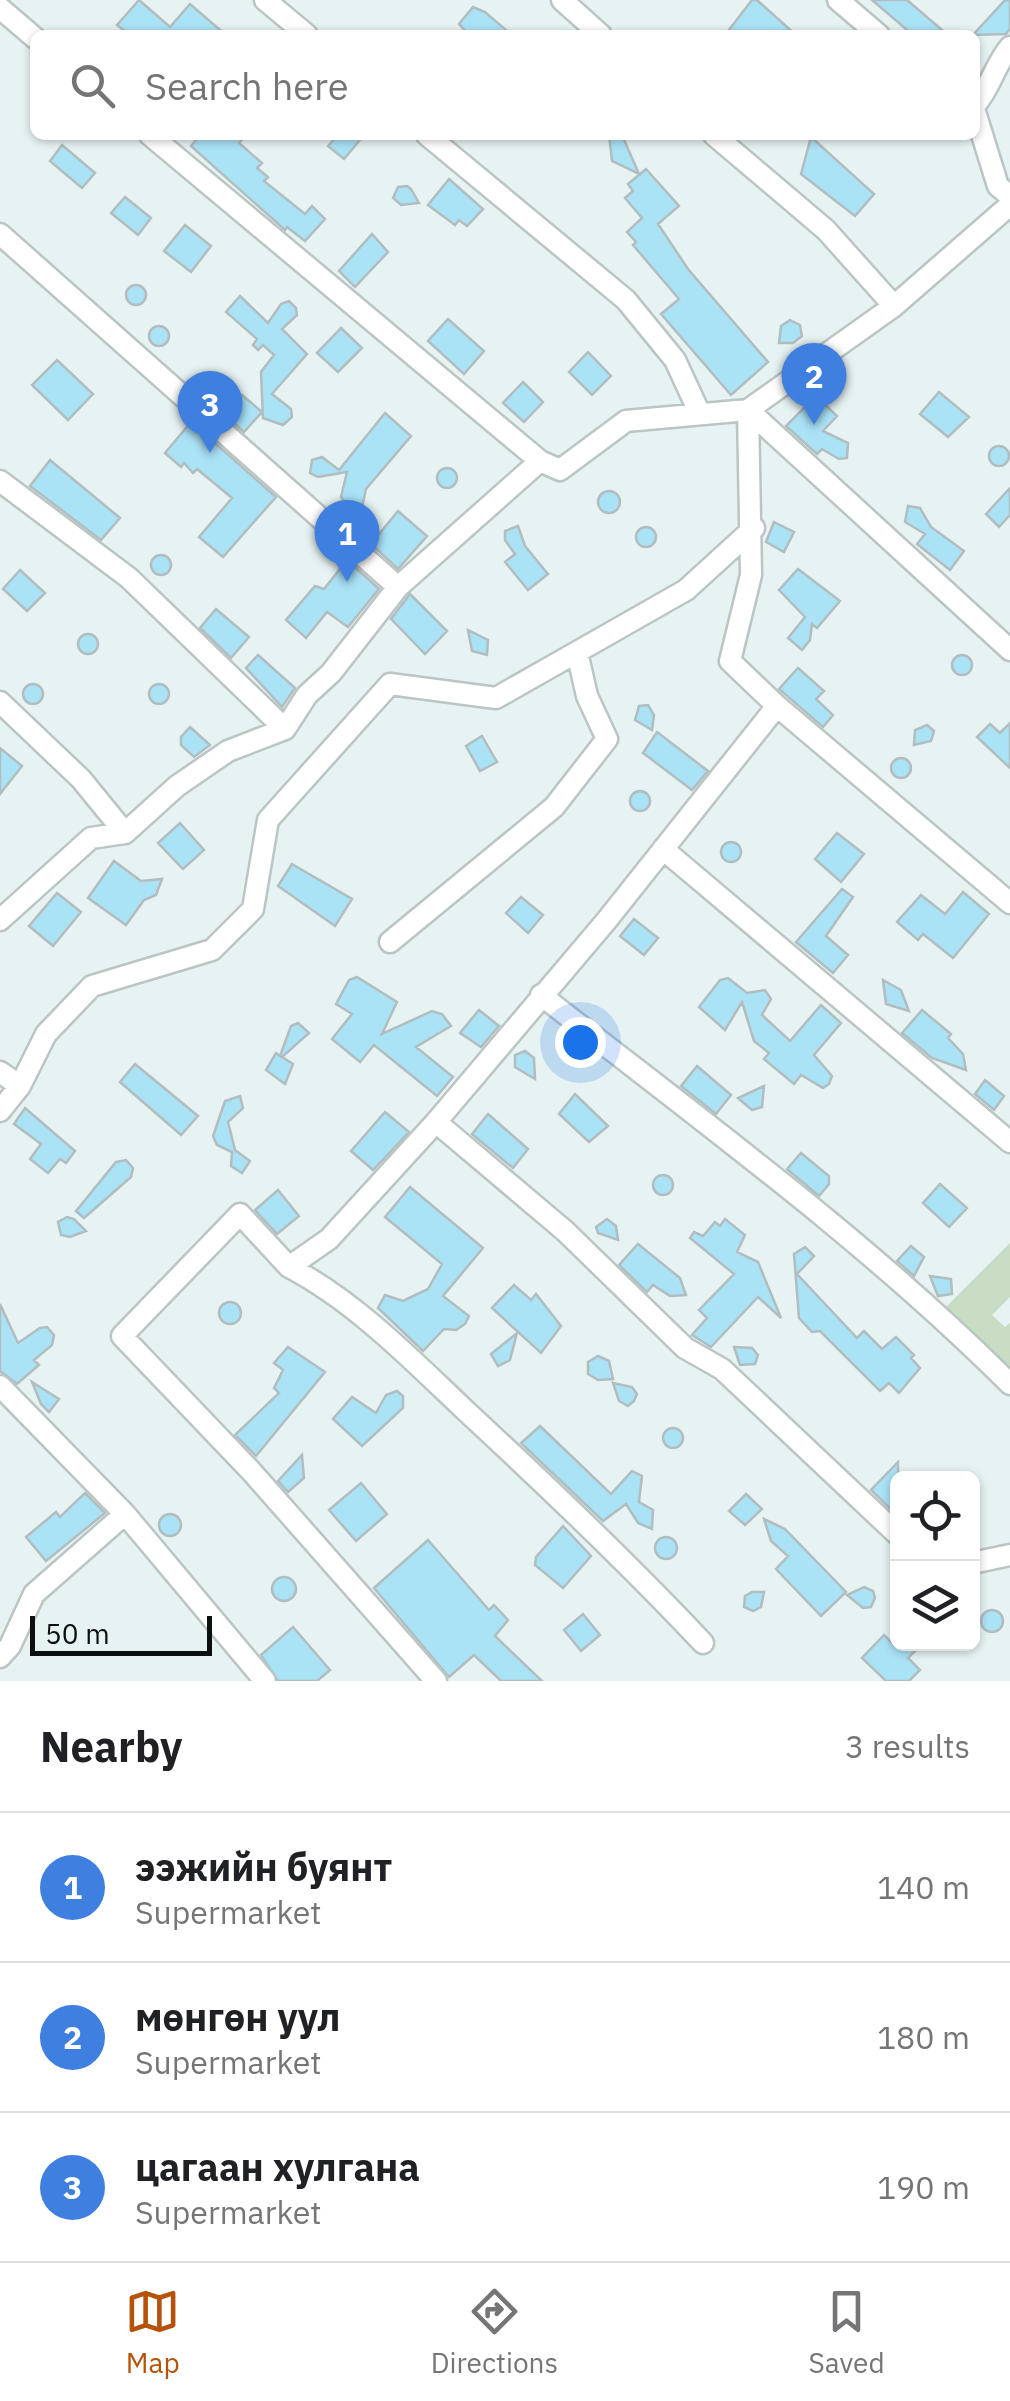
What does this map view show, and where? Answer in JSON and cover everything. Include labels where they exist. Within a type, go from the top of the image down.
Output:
[{"type":"street","points":[[264,0],[301,30]]},
{"type":"street","points":[[562,0],[595,30]]},
{"type":"street","points":[[838,0],[872,30]]},
{"type":"street","points":[[0,8],[30,34]]},
{"type":"street","points":[[980,102],[1010,48]]},
{"type":"street","points":[[980,126],[998,186],[1010,196]]},
{"type":"street","points":[[156,140],[540,462],[560,470],[626,420],[748,410],[894,306],[1010,205]]},
{"type":"street","points":[[433,140],[626,300],[676,360],[700,414]]},
{"type":"street","points":[[720,140],[826,230],[894,306]]},
{"type":"street","points":[[0,234],[398,588]]},
{"type":"street","points":[[748,410],[754,528],[751,575],[730,662],[1010,903]]},
{"type":"street","points":[[748,410],[1010,650]]},
{"type":"street","points":[[0,920],[91,838],[125,833],[177,786],[228,750],[286,729],[307,695],[331,673],[398,588],[540,462]]},
{"type":"street","points":[[0,481],[130,578],[286,729]]},
{"type":"street","points":[[0,1111],[20,1086],[46,1034],[92,986],[212,950],[254,909],[268,820],[390,684],[496,698],[686,590],[754,528]]},
{"type":"street","points":[[390,942],[554,807],[606,739],[587,696],[577,652]]},
{"type":"street","points":[[0,702],[81,779],[125,833]]},
{"type":"street","points":[[289,1267],[329,1239],[436,1122],[777,706]]},
{"type":"street","points":[[663,849],[1010,1142]]},
{"type":"street","points":[[541,996],[845,1237],[967,1341],[1010,1384]]},
{"type":"street","points":[[0,1072],[20,1086]]},
{"type":"street","points":[[436,1122],[565,1231],[685,1348],[722,1369],[890,1527]]},
{"type":"street","points":[[436,1681],[251,1471],[122,1336],[240,1214],[289,1267],[326,1286],[582,1516],[703,1643]]},
{"type":"street","points":[[0,1386],[124,1514],[264,1681]]},
{"type":"street","points":[[0,1657],[10,1646],[34,1594],[124,1514]]},
{"type":"street","points":[[980,1561],[1010,1555]]},
{"type":"green space","points":[[1010,1243],[1010,1297],[992,1315],[1005,1327],[1010,1323],[1010,1373],[945,1308]]},
{"type":"building","points":[[139,0],[170,27],[190,4],[220,30],[124,30],[117,25]]},
{"type":"building","points":[[752,0],[757,0],[790,30],[729,30]]},
{"type":"building","points":[[872,0],[907,0],[942,30],[907,30]]},
{"type":"building","points":[[1005,0],[1010,0],[1010,29],[1006,34],[980,35],[978,30]]},
{"type":"building","points":[[473,7],[506,30],[464,30],[459,24]]},
{"type":"building","points":[[196,140],[242,140],[239,143],[262,163],[257,168],[268,177],[264,181],[305,214],[312,206],[325,219],[305,241],[287,227],[285,230],[191,146]]},
{"type":"building","points":[[333,140],[360,140],[344,159],[328,146]]},
{"type":"building","points":[[610,140],[624,140],[639,174],[612,161]]},
{"type":"building","points":[[810,140],[814,140],[874,194],[855,216],[801,174]]},
{"type":"building","points":[[62,145],[95,173],[82,188],[50,161]]},
{"type":"building","points":[[646,169],[679,206],[658,224],[688,269],[768,362],[731,395],[661,314],[679,299],[633,245],[636,242],[627,232],[642,218],[625,198],[633,191],[628,184]]},
{"type":"building","points":[[449,179],[483,209],[467,226],[459,220],[455,225],[428,205]]},
{"type":"building","points":[[407,186],[419,203],[401,205],[393,198],[398,187]]},
{"type":"building","points":[[125,197],[151,218],[138,235],[111,213]]},
{"type":"building","points":[[185,225],[211,246],[191,272],[164,251]]},
{"type":"building","points":[[372,234],[388,252],[355,287],[339,271]]},
{"type":"building","points":[[136,285],[146,295],[136,305],[126,295]]},
{"type":"building","points":[[240,296],[268,323],[281,304],[289,301],[296,308],[297,315],[282,329],[307,354],[272,394],[291,409],[292,417],[283,425],[263,418],[261,372],[274,355],[263,345],[258,350],[253,345],[257,339],[226,312]]},
{"type":"building","points":[[448,319],[484,351],[464,374],[428,341]]},
{"type":"building","points":[[790,320],[800,325],[802,336],[793,343],[779,343],[781,326]]},
{"type":"building","points":[[159,326],[169,336],[159,346],[149,336]]},
{"type":"building","points":[[341,328],[362,348],[338,372],[317,353]]},
{"type":"building","points":[[588,352],[611,376],[592,395],[569,372]]},
{"type":"building","points":[[57,360],[93,394],[68,420],[32,385]]},
{"type":"building","points":[[523,382],[543,402],[524,422],[503,403]]},
{"type":"building","points":[[939,392],[969,417],[948,437],[920,414]]},
{"type":"building","points":[[242,395],[262,412],[244,432],[225,415]]},
{"type":"building","points":[[816,396],[837,416],[823,431],[848,443],[847,458],[839,459],[822,449],[817,454],[786,426]]},
{"type":"building","points":[[385,413],[411,436],[366,489],[362,507],[349,508],[341,497],[347,472],[318,477],[310,473],[312,460],[322,457],[339,470]]},
{"type":"building","points":[[191,422],[276,497],[223,557],[199,537],[232,498],[197,469],[193,473],[184,463],[181,467],[165,453]]},
{"type":"building","points":[[999,446],[1009,456],[999,466],[989,456]]},
{"type":"building","points":[[50,460],[120,518],[101,540],[30,486]]},
{"type":"building","points":[[447,468],[457,478],[447,488],[437,478]]},
{"type":"building","points":[[1010,488],[1010,515],[999,527],[986,514]]},
{"type":"building","points":[[609,491],[617,494],[617,510],[609,513],[601,510],[598,502],[601,494]]},
{"type":"building","points":[[908,506],[920,508],[931,527],[964,551],[950,570],[917,544],[925,534],[905,522]]},
{"type":"building","points":[[398,511],[427,536],[398,569],[371,544]]},
{"type":"building","points":[[774,522],[794,532],[784,552],[766,542]]},
{"type":"building","points":[[518,526],[525,546],[548,574],[528,590],[505,562],[515,554],[505,540],[505,531]]},
{"type":"building","points":[[646,527],[656,537],[646,547],[636,537]]},
{"type":"building","points":[[161,555],[171,565],[161,575],[151,565]]},
{"type":"building","points":[[347,560],[379,589],[348,627],[327,612],[306,638],[286,620],[315,586],[324,589]]},
{"type":"building","points":[[798,569],[840,601],[817,628],[812,624],[810,640],[802,650],[788,638],[805,617],[779,590]]},
{"type":"building","points":[[20,570],[45,593],[27,611],[3,589]]},
{"type":"building","points":[[410,594],[447,631],[425,654],[391,619]]},
{"type":"building","points":[[216,609],[249,637],[231,658],[200,628]]},
{"type":"building","points":[[468,630],[488,640],[487,655],[472,651]]},
{"type":"building","points":[[84,634],[92,634],[98,644],[92,654],[84,654],[78,648],[78,640]]},
{"type":"building","points":[[258,655],[295,688],[282,707],[246,668]]},
{"type":"building","points":[[962,655],[972,665],[962,675],[952,665]]},
{"type":"building","points":[[798,668],[824,691],[816,699],[833,715],[823,727],[779,689]]},
{"type":"building","points":[[33,684],[43,694],[33,704],[23,694]]},
{"type":"building","points":[[159,684],[169,694],[159,704],[149,694]]},
{"type":"building","points":[[648,705],[654,715],[652,730],[635,720],[639,706]]},
{"type":"building","points":[[1010,723],[1010,768],[977,737],[990,724],[1000,733]]},
{"type":"building","points":[[927,725],[934,731],[931,741],[914,745],[915,730]]},
{"type":"building","points":[[190,727],[210,745],[194,757],[181,745],[181,737]]},
{"type":"building","points":[[657,732],[708,771],[692,790],[643,753]]},
{"type":"building","points":[[482,736],[497,762],[480,771],[466,746]]},
{"type":"building","points":[[0,748],[22,766],[0,794]]},
{"type":"building","points":[[901,758],[911,768],[901,778],[891,768]]},
{"type":"building","points":[[640,791],[650,801],[640,811],[630,801]]},
{"type":"building","points":[[180,823],[204,850],[183,869],[158,843]]},
{"type":"building","points":[[837,833],[864,854],[841,882],[815,859]]},
{"type":"building","points":[[731,842],[741,852],[731,862],[721,852]]},
{"type":"building","points":[[114,861],[141,881],[162,879],[156,895],[144,900],[126,925],[88,898]]},
{"type":"building","points":[[292,864],[352,899],[335,926],[278,886]]},
{"type":"building","points":[[842,889],[853,897],[826,936],[848,955],[833,973],[796,942]]},
{"type":"building","points":[[963,892],[989,914],[953,958],[923,934],[918,940],[897,922],[921,895],[945,914]]},
{"type":"building","points":[[57,893],[81,912],[53,946],[29,926]]},
{"type":"building","points":[[521,897],[543,915],[528,933],[506,913]]},
{"type":"building","points":[[634,919],[658,938],[644,955],[620,936]]},
{"type":"building","points":[[357,977],[397,1002],[382,1034],[432,1011],[442,1014],[451,1026],[416,1047],[453,1077],[437,1096],[374,1045],[360,1062],[332,1039],[352,1014],[336,1004],[349,980]]},
{"type":"building","points":[[728,978],[747,993],[765,990],[771,999],[762,1015],[790,1041],[821,1005],[841,1023],[814,1055],[832,1076],[829,1084],[823,1088],[801,1075],[794,1084],[764,1059],[769,1053],[754,1041],[742,1002],[725,1030],[699,1007],[720,980]]},
{"type":"building","points":[[883,980],[901,990],[909,1011],[886,1004]]},
{"type":"building","points":[[479,1010],[499,1026],[481,1047],[460,1033]]},
{"type":"building","points":[[922,1010],[951,1034],[948,1038],[963,1054],[966,1070],[932,1058],[902,1033]]},
{"type":"building","points":[[298,1023],[309,1033],[282,1057],[293,1064],[285,1084],[266,1070],[276,1053],[280,1056],[291,1026]]},
{"type":"building","points":[[525,1051],[534,1058],[535,1079],[515,1067],[515,1055]]},
{"type":"building","points":[[135,1064],[198,1116],[181,1135],[120,1082]]},
{"type":"building","points":[[697,1066],[731,1095],[716,1114],[681,1086]]},
{"type":"building","points":[[985,1080],[1004,1096],[994,1110],[975,1094]]},
{"type":"building","points":[[764,1086],[762,1107],[752,1110],[738,1098]]},
{"type":"building","points":[[575,1094],[608,1126],[589,1142],[559,1114]]},
{"type":"building","points":[[240,1096],[243,1108],[228,1122],[235,1150],[250,1161],[242,1173],[231,1166],[232,1152],[217,1145],[213,1136],[225,1101]]},
{"type":"building","points":[[25,1108],[75,1151],[66,1163],[60,1159],[48,1173],[30,1159],[41,1144],[14,1124]]},
{"type":"building","points":[[385,1112],[409,1132],[373,1170],[351,1151]]},
{"type":"building","points":[[488,1114],[528,1149],[513,1168],[472,1134]]},
{"type":"building","points":[[801,1153],[829,1176],[829,1184],[819,1196],[787,1169]]},
{"type":"building","points":[[126,1160],[133,1168],[131,1177],[84,1218],[76,1211],[116,1162]]},
{"type":"building","points":[[663,1175],[673,1185],[663,1195],[653,1185]]},
{"type":"building","points":[[940,1184],[967,1208],[949,1227],[923,1203]]},
{"type":"building","points":[[410,1187],[483,1248],[443,1296],[469,1316],[465,1324],[456,1330],[444,1329],[423,1351],[378,1308],[385,1295],[403,1301],[428,1289],[442,1264],[385,1217]]},
{"type":"building","points":[[278,1190],[299,1216],[277,1234],[255,1210]]},
{"type":"building","points":[[67,1217],[86,1231],[70,1237],[61,1235],[58,1222]]},
{"type":"building","points":[[607,1219],[616,1226],[618,1240],[598,1233],[596,1227]]},
{"type":"building","points":[[725,1219],[745,1235],[737,1252],[758,1262],[781,1318],[758,1297],[711,1347],[692,1335],[707,1318],[699,1310],[734,1274],[690,1238],[694,1232],[703,1236],[715,1222],[720,1226]]},
{"type":"building","points":[[638,1244],[680,1278],[686,1295],[670,1296],[653,1285],[647,1292],[619,1265]]},
{"type":"building","points":[[911,1246],[924,1257],[914,1276],[897,1261]]},
{"type":"building","points":[[805,1247],[814,1256],[797,1274],[857,1338],[864,1331],[882,1349],[896,1337],[914,1355],[911,1358],[920,1368],[899,1393],[889,1383],[880,1391],[820,1331],[812,1332],[799,1318],[794,1254]]},
{"type":"building","points":[[930,1276],[951,1279],[952,1294],[938,1296]]},
{"type":"building","points":[[514,1285],[531,1300],[536,1294],[561,1326],[541,1353],[492,1308]]},
{"type":"building","points":[[230,1302],[238,1305],[238,1321],[230,1324],[222,1321],[219,1313],[222,1305]]},
{"type":"building","points":[[0,1304],[18,1343],[40,1328],[47,1327],[54,1335],[52,1345],[34,1360],[39,1365],[17,1384],[0,1371]]},
{"type":"building","points":[[517,1333],[510,1360],[498,1366],[491,1354]]},
{"type":"building","points":[[288,1347],[325,1372],[256,1456],[235,1435],[279,1393],[274,1388],[283,1370],[274,1363]]},
{"type":"building","points":[[734,1347],[752,1348],[758,1355],[755,1364],[740,1365]]},
{"type":"building","points":[[598,1356],[609,1361],[613,1379],[598,1380],[588,1374],[588,1362]]},
{"type":"building","points":[[32,1382],[59,1399],[49,1412],[41,1404]]},
{"type":"building","points":[[613,1383],[632,1387],[637,1394],[634,1401],[628,1406],[619,1401]]},
{"type":"building","points":[[397,1391],[403,1396],[403,1408],[362,1446],[333,1419],[352,1397],[376,1413],[386,1395]]},
{"type":"building","points":[[540,1426],[611,1494],[632,1471],[642,1476],[639,1502],[653,1510],[652,1529],[638,1523],[626,1504],[603,1521],[521,1443]]},
{"type":"building","points":[[673,1428],[683,1438],[673,1448],[663,1438]]},
{"type":"building","points":[[302,1455],[304,1478],[288,1492],[278,1481]]},
{"type":"building","points":[[898,1462],[898,1471],[890,1471],[890,1508],[871,1490]]},
{"type":"building","points":[[361,1483],[387,1514],[356,1541],[329,1510]]},
{"type":"building","points":[[85,1493],[105,1513],[46,1561],[26,1537],[56,1512],[60,1517]]},
{"type":"building","points":[[746,1494],[762,1509],[745,1525],[729,1511]]},
{"type":"building","points":[[170,1514],[181,1525],[170,1536],[159,1525]]},
{"type":"building","points":[[764,1519],[785,1529],[846,1592],[821,1616],[776,1569],[788,1556],[771,1541]]},
{"type":"building","points":[[563,1526],[591,1556],[563,1588],[535,1565],[536,1557]]},
{"type":"building","points":[[666,1537],[674,1540],[674,1556],[666,1559],[658,1556],[655,1548],[658,1540]]},
{"type":"building","points":[[428,1540],[489,1610],[494,1605],[508,1620],[495,1636],[542,1681],[501,1681],[474,1655],[449,1677],[374,1588]]},
{"type":"building","points":[[284,1577],[296,1589],[284,1601],[272,1589]]},
{"type":"building","points":[[864,1587],[873,1591],[871,1607],[863,1608],[847,1595]]},
{"type":"building","points":[[764,1592],[761,1607],[753,1611],[744,1607],[745,1596]]},
{"type":"building","points":[[992,1610],[1000,1613],[1000,1629],[992,1632],[984,1629],[981,1621],[984,1613]]},
{"type":"building","points":[[583,1614],[600,1635],[581,1651],[564,1630]]},
{"type":"building","points":[[293,1627],[330,1670],[317,1681],[278,1681],[261,1655]]},
{"type":"building","points":[[884,1635],[890,1641],[890,1651],[915,1651],[908,1658],[920,1670],[909,1681],[886,1681],[862,1658]]},
{"type":"place","name":"мөнгөн уул","points":[[814,425]]},
{"type":"place","name":"цагаан хулгана","points":[[210,453]]},
{"type":"place","name":"ээжийн буянт","points":[[347,582]]}]
